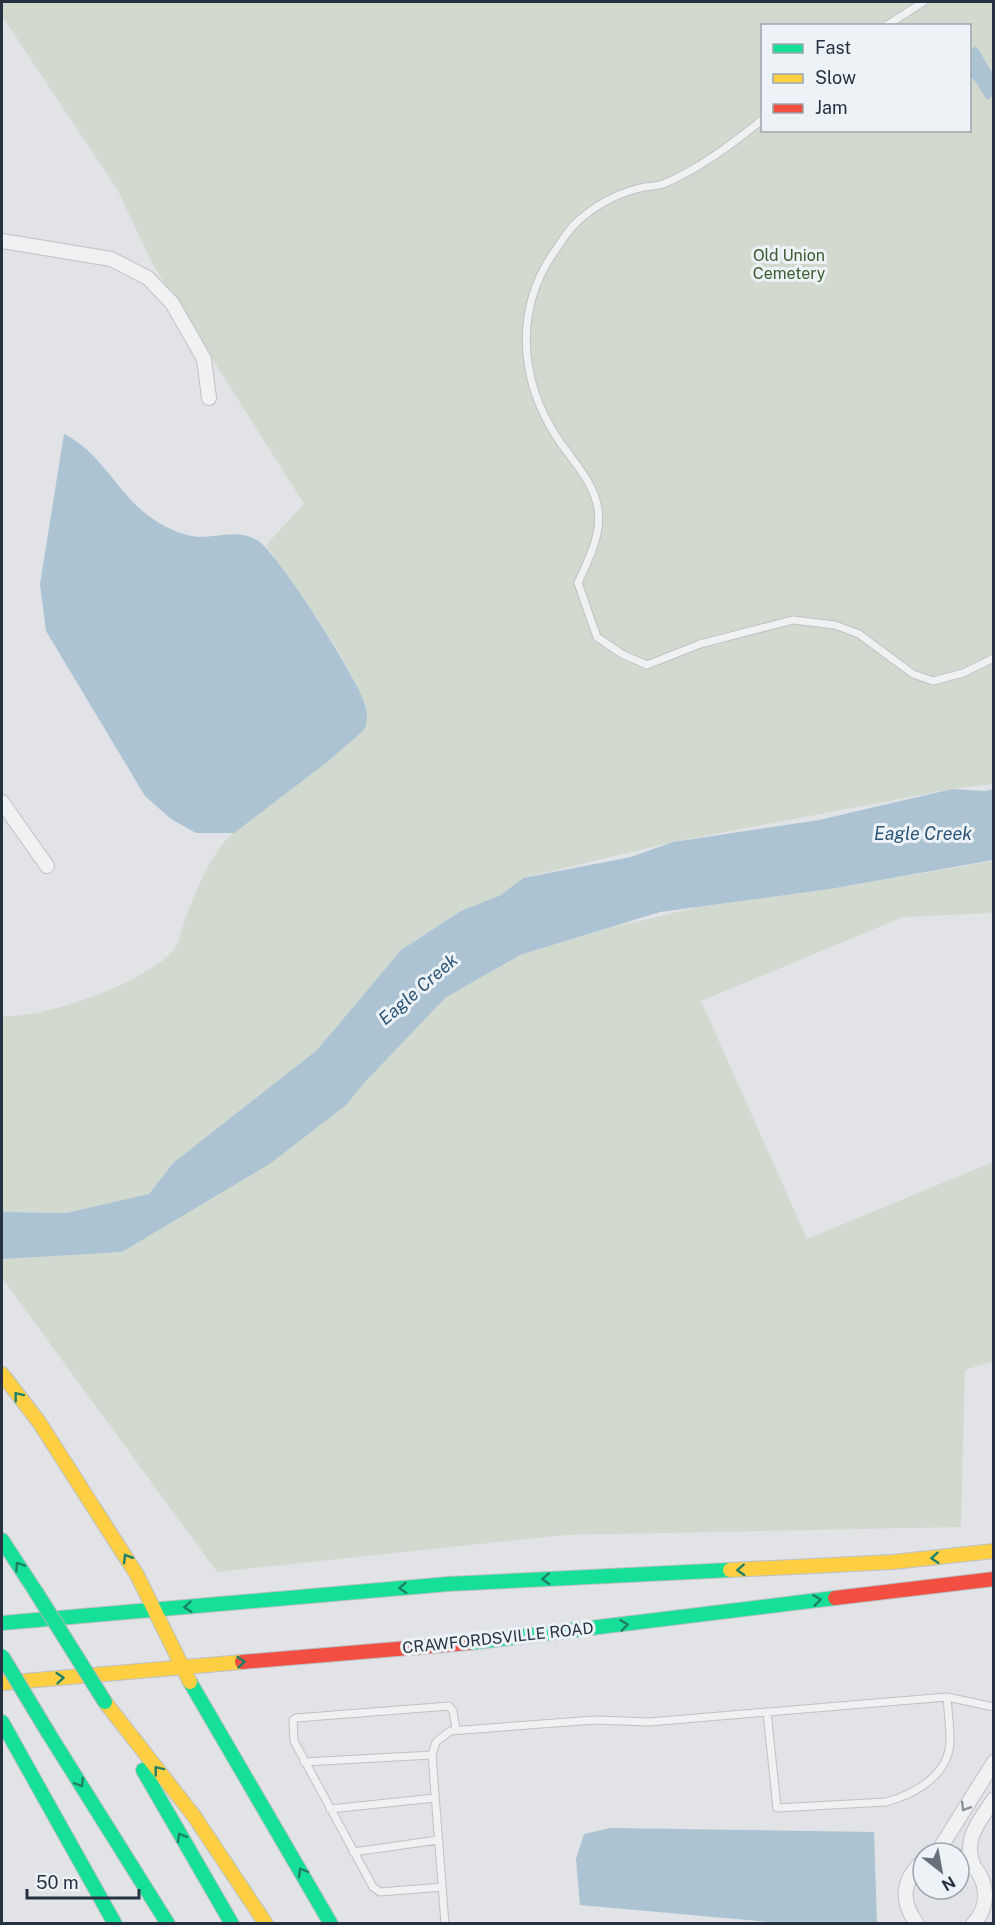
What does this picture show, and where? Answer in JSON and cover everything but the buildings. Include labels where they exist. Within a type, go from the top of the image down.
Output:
[{"type":"main road","points":[[2,1374],[39,1422],[137,1575],[183,1667],[331,1923]]},
{"type":"main road","points":[[2,1540],[105,1702],[232,1923]]},
{"type":"main road","points":[[2,1623],[448,1584],[893,1562],[993,1551]]},
{"type":"main road","name":"CRAWFORDSVILLE ROAD","points":[[2,1683],[457,1644],[993,1579]]},
{"type":"main road","points":[[2,1656],[168,1923]]},
{"type":"main road","points":[[105,1702],[194,1816],[266,1923]]},
{"type":"main road","points":[[2,1722],[115,1923]]},
{"type":"street","points":[[2,241],[111,259],[148,278],[172,303],[204,359],[209,398]]},
{"type":"street","points":[[2,802],[47,866]]},
{"type":"street","points":[[946,1841],[960,1814],[993,1762]]},
{"type":"street","points":[[974,1867],[969,1848],[976,1827],[993,1799]]},
{"type":"street","points":[[971,1865],[982,1877],[986,1896],[982,1911],[973,1923]]},
{"type":"street","points":[[911,1877],[905,1890],[906,1905],[916,1923]]},
{"type":"lane","points":[[889,24],[923,2]]},
{"type":"lane","points":[[761,121],[693,168],[662,184],[637,188],[595,208],[575,224],[544,266],[535,292],[525,324],[525,343],[535,396],[558,439],[581,468],[598,511],[595,545],[578,582],[597,637],[622,654],[647,665],[700,644],[793,620],[835,626],[859,634],[913,674],[933,681],[963,674],[993,658]]},
{"type":"lane","points":[[766,1713],[777,1808],[886,1802],[901,1798],[927,1784],[943,1763],[950,1740],[946,1697]]},
{"type":"lane","points":[[445,1923],[432,1755],[436,1742],[456,1729],[595,1720],[649,1722],[946,1697],[993,1707]]},
{"type":"lane","points":[[442,1887],[380,1892],[372,1887],[292,1736],[296,1718],[449,1706],[453,1711],[456,1729]]},
{"type":"lane","points":[[304,1762],[432,1755]]},
{"type":"lane","points":[[330,1809],[435,1798]]},
{"type":"lane","points":[[353,1852],[438,1840]]},
{"type":"green space","name":"Old Union Cemetery","points":[[2,2],[993,2],[993,784],[952,789],[673,842],[523,878],[501,895],[461,911],[401,950],[317,1050],[173,1163],[149,1194],[66,1213],[2,1212],[2,1016],[42,1012],[92,997],[140,975],[159,963],[175,948],[200,883],[226,840],[349,743],[362,730],[367,721],[365,705],[343,659],[266,545],[304,504],[153,265],[117,189],[2,16]]},
{"type":"green space","points":[[993,861],[993,913],[903,917],[701,1001],[807,1239],[993,1162],[993,1361],[965,1370],[961,1527],[565,1535],[217,1572],[2,1278],[2,1258],[122,1252],[445,998],[520,955],[606,929],[698,907],[830,889]]},
{"type":"water","points":[[976,46],[993,74],[993,96],[987,100],[973,78],[971,79],[971,49]]},
{"type":"water","points":[[64,434],[90,452],[132,500],[161,524],[177,532],[199,537],[236,534],[257,540],[267,549],[297,588],[346,665],[363,699],[367,715],[364,730],[326,763],[234,833],[196,833],[171,819],[145,796],[46,631],[40,584]]},
{"type":"water","name":"Eagle Creek","points":[[952,789],[985,791],[993,789],[993,860],[830,889],[660,912],[520,955],[445,998],[346,1105],[271,1163],[122,1252],[2,1259],[2,1212],[66,1213],[149,1194],[173,1163],[317,1050],[401,950],[461,911],[501,895],[523,878],[631,857],[673,842],[819,820]]},
{"type":"water","points":[[611,1828],[874,1832],[877,1923],[781,1923],[580,1905],[576,1859],[584,1834]]},
{"type":"traffic: fast","points":[[2,1540],[36,1592]]},
{"type":"traffic: fast","points":[[2,1623],[448,1584],[730,1570]]},
{"type":"traffic: fast","points":[[36,1592],[105,1702]]},
{"type":"traffic: fast","points":[[468,1643],[835,1598]]},
{"type":"traffic: fast","points":[[2,1656],[49,1734]]},
{"type":"traffic: fast","points":[[190,1682],[331,1924]]},
{"type":"traffic: fast","points":[[2,1722],[115,1924]]},
{"type":"traffic: fast","points":[[49,1734],[168,1924]]},
{"type":"traffic: fast","points":[[143,1770],[232,1924]]},
{"type":"traffic: slow","points":[[2,1374],[39,1422],[137,1575],[190,1682]]},
{"type":"traffic: slow","points":[[730,1570],[893,1562],[994,1551]]},
{"type":"traffic: slow","points":[[2,1683],[242,1662]]},
{"type":"traffic: slow","points":[[105,1702],[194,1816],[266,1924]]},
{"type":"traffic: jam","points":[[835,1598],[994,1579]]},
{"type":"traffic: jam","points":[[242,1662],[468,1643]]}]
